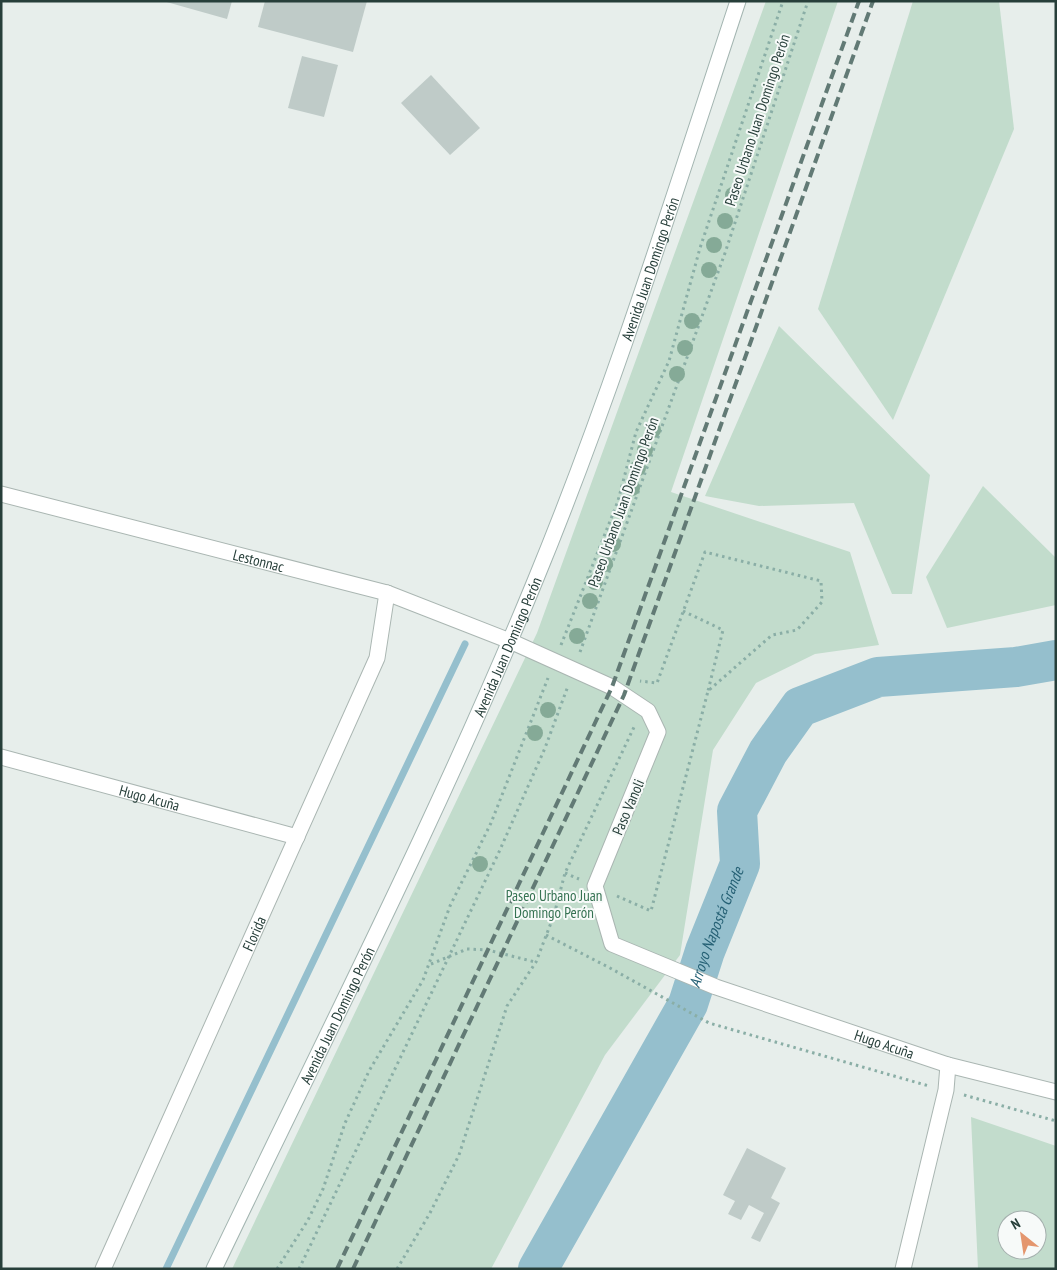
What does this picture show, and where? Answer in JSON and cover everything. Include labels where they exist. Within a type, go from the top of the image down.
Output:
[{"type":"street","name":"Avenida Juan Domingo Perón","points":[[214,1269],[453,772],[510,641],[571,488],[628,332],[738,1]]},
{"type":"street","name":"Lestonnac","points":[[1,494],[387,593],[510,641]]},
{"type":"street","name":"Florida","points":[[103,1269],[377,658],[387,593]]},
{"type":"street","name":"Paso Vanoli","points":[[510,641],[612,688],[648,711],[658,732],[595,886]]},
{"type":"street","name":"Hugo Acuña","points":[[1,758],[297,837]]},
{"type":"street","name":"Hugo Acuña","points":[[595,886],[612,944],[716,987],[948,1065],[1056,1092]]},
{"type":"street","points":[[903,1269],[946,1090],[948,1065]]},
{"type":"path","name":"Paseo Urbano Juan Domingo Perón","points":[[299,1269],[523,801],[574,670],[719,270],[808,1]]},
{"type":"path","points":[[636,679],[657,683],[705,552],[821,581],[822,602],[797,630],[772,636],[708,691]]},
{"type":"path","points":[[565,873],[651,911],[723,630],[683,611]]},
{"type":"path","points":[[397,1269],[430,1214],[459,1155],[506,1006],[536,962],[565,873],[638,719]]},
{"type":"path","points":[[546,935],[610,968],[709,1024],[1056,1121]]},
{"type":"path","points":[[430,964],[468,949],[488,950],[536,962]]},
{"type":"green space","name":"Paseo Urbano Juan Domingo Perón","points":[[766,1],[838,1],[671,492],[850,552],[879,645],[815,654],[756,683],[713,750],[680,955],[605,1055],[491,1269],[232,1269],[537,633]]},
{"type":"green space","points":[[913,1],[999,1],[1014,129],[893,420],[818,309]]},
{"type":"green space","points":[[779,326],[930,475],[912,594],[892,594],[854,503],[759,506],[705,496]]},
{"type":"green space","points":[[983,486],[1056,558],[1056,605],[947,628],[926,577]]},
{"type":"green space","points":[[971,1117],[1056,1146],[1056,1269],[978,1269]]},
{"type":"building","points":[[163,1],[232,1],[227,19]]},
{"type":"building","points":[[265,1],[367,1],[353,52],[258,27]]},
{"type":"building","points":[[302,56],[338,65],[324,117],[288,108]]},
{"type":"building","points":[[431,75],[480,128],[450,155],[401,103]]},
{"type":"building","points":[[747,1148],[786,1168],[771,1198],[780,1203],[760,1242],[751,1238],[764,1213],[749,1205],[741,1220],[728,1214],[735,1201],[723,1195]]},
{"type":"waterway","points":[[166,1269],[465,644]]},
{"type":"waterway","name":"Arroyo Napostá Grande","points":[[538,1269],[688,1004],[705,951],[740,864],[737,811],[768,752],[800,707],[878,677],[1016,667],[1056,660]]},
{"type":"railway","points":[[337,1269],[612,687],[859,1]]},
{"type":"railway","points":[[353,1269],[624,695],[873,1]]}]
